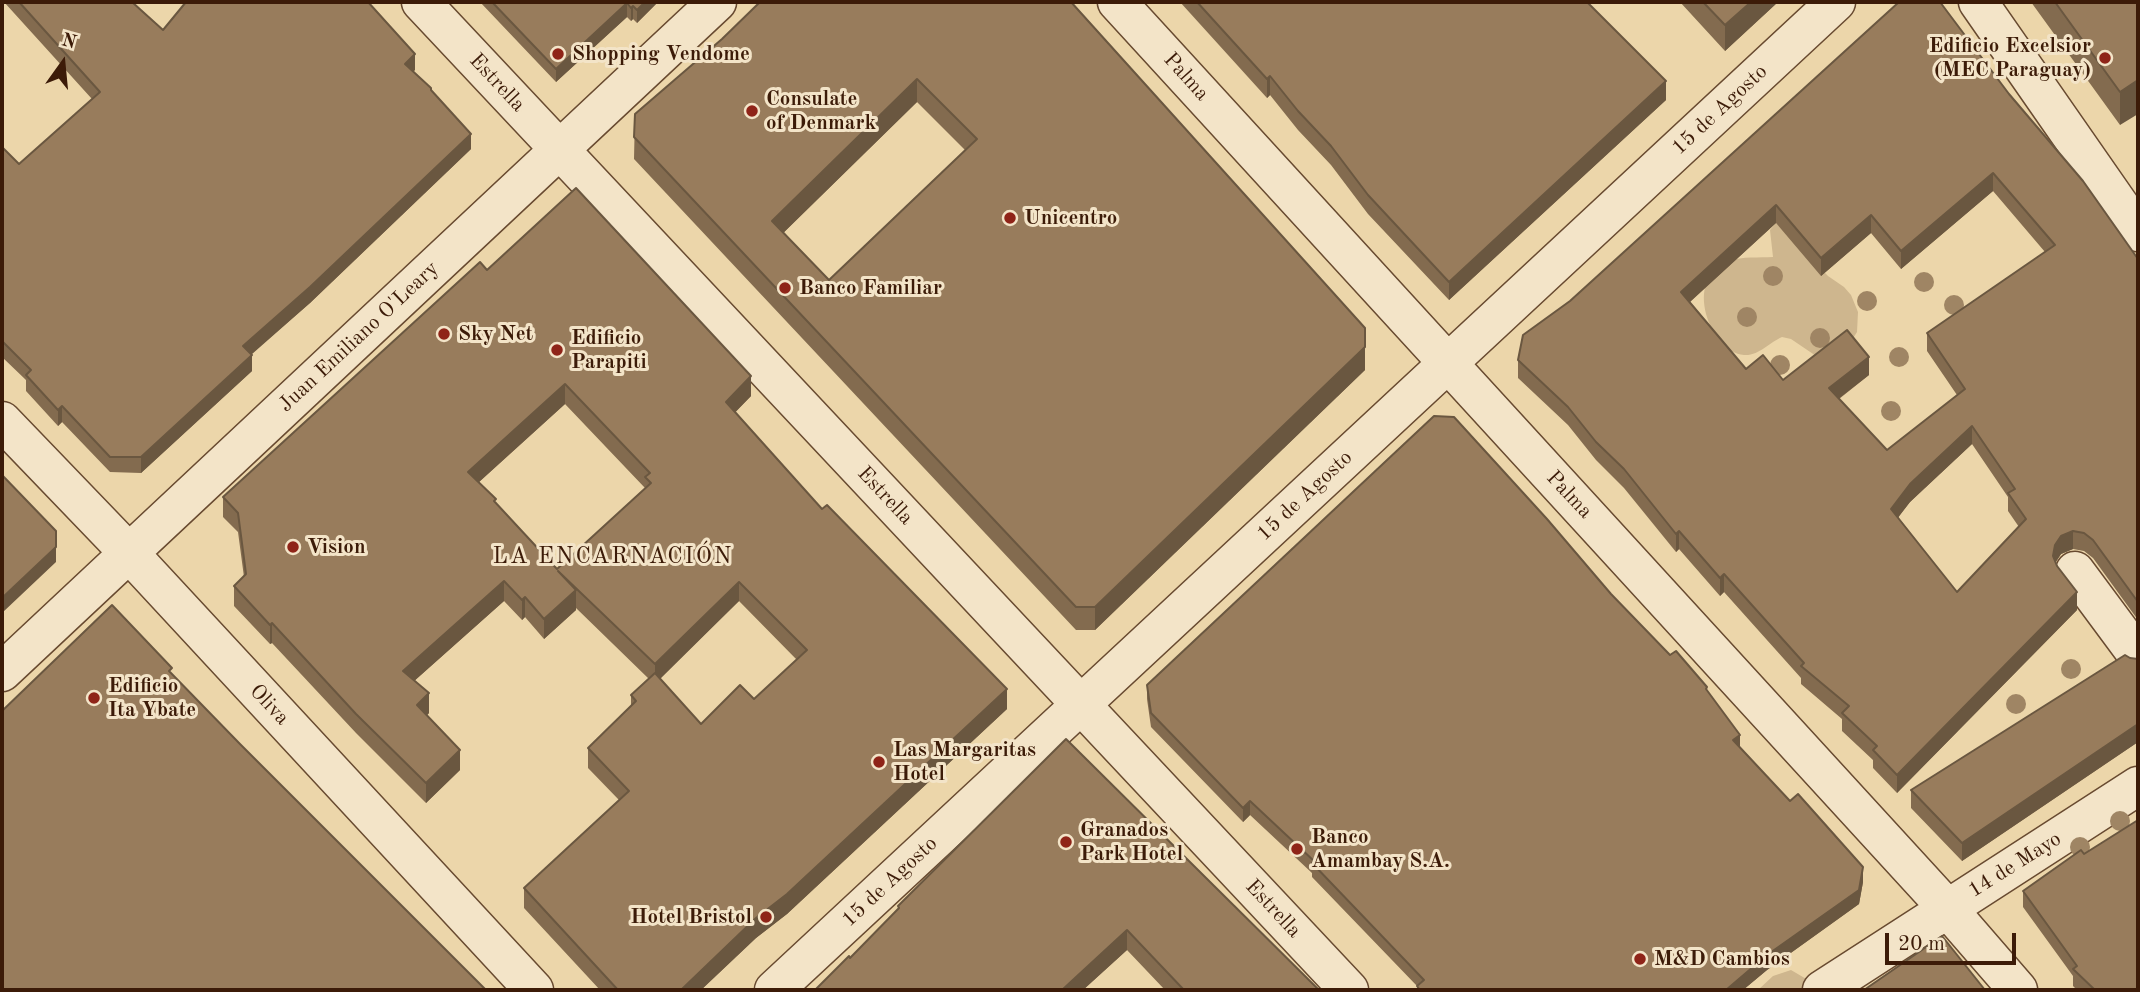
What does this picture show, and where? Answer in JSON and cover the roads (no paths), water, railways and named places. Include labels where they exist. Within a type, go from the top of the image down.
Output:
[{"type":"street","name":"Estrella","points":[[421,2],[1349,990]]},
{"type":"street","name":"Juan Emiliano O'Leary","points":[[2,672],[717,2]]},
{"type":"street","name":"Palma","points":[[1117,2],[1947,908],[2018,990]]},
{"type":"street","name":"15 de Agosto","points":[[774,990],[1836,2]]},
{"type":"street","points":[[1978,2],[2138,232]]},
{"type":"street","name":"Oliva","points":[[2,421],[534,990]]},
{"type":"street","points":[[2075,571],[2138,656]]},
{"type":"street","name":"14 de Mayo","points":[[1822,990],[2138,786]]},
{"type":"place","name":"Shopping Vendome","points":[[558,54]]},
{"type":"place","name":"Edificio Excelsior (MEC Paraguay)","points":[[2105,58]]},
{"type":"place","name":"Consulate of Denmark","points":[[752,111]]},
{"type":"place","name":"Unicentro","points":[[1010,218]]},
{"type":"place","name":"Banco Familiar","points":[[785,288]]},
{"type":"place","name":"Sky Net","points":[[444,334]]},
{"type":"place","name":"Edificio Parapiti","points":[[557,350]]},
{"type":"place","name":"Vision","points":[[293,547]]},
{"type":"place","name":"Edificio Ita Ybate","points":[[94,698]]},
{"type":"place","name":"Las Margaritas Hotel","points":[[879,762]]},
{"type":"place","name":"Granados Park Hotel","points":[[1066,842]]},
{"type":"place","name":"Banco Amambay S.A.","points":[[1297,849]]},
{"type":"place","name":"Hotel Bristol","points":[[766,917]]},
{"type":"place","name":"M&D Cambios","points":[[1640,959]]},
{"type":"district","name":"LA ENCARNACIÓN","points":[[613,557]]}]
